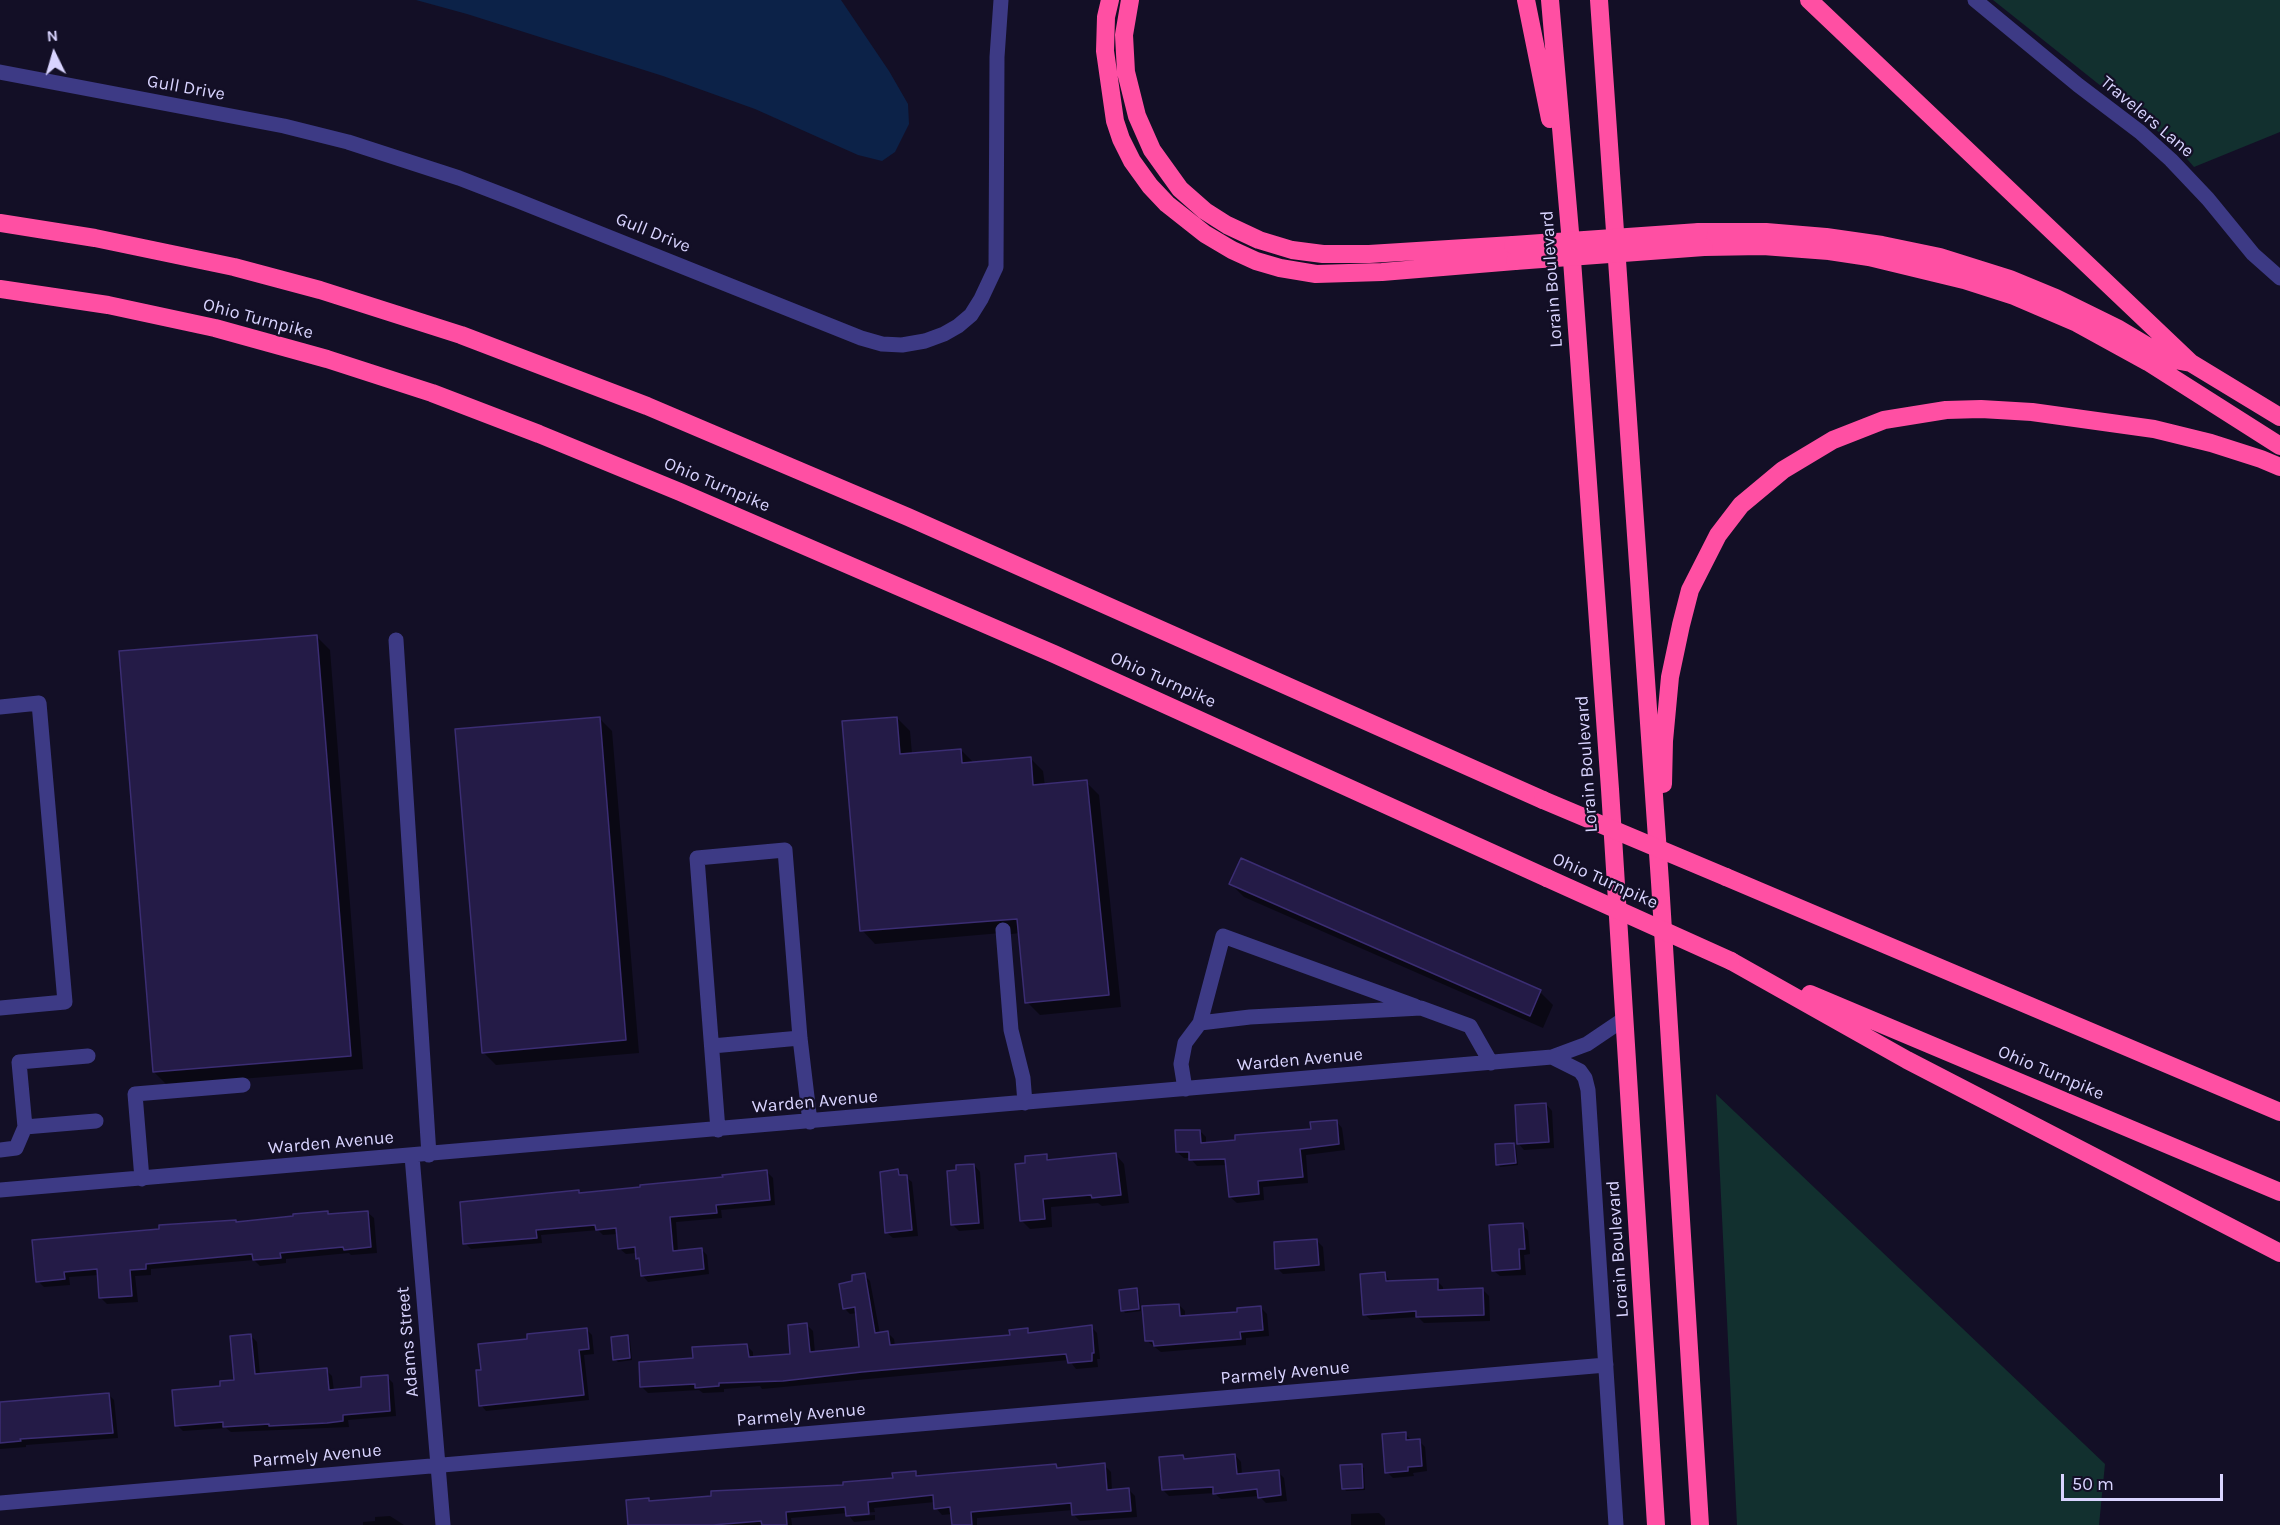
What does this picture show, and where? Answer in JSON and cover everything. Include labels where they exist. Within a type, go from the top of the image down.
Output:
[{"type":"highway","points":[[1110,0],[1106,17],[1106,60],[1115,121],[1121,139],[1132,161],[1150,186],[1167,204],[1205,234],[1256,261],[1316,274],[1382,272],[1514,253]]},
{"type":"highway","points":[[1130,0],[1124,35],[1126,72],[1137,116],[1152,150],[1180,189],[1205,211],[1227,225],[1259,240],[1292,250],[1323,254],[1369,254],[1514,253],[1701,240],[1766,232],[1826,237],[1940,257],[2010,279],[2056,298],[2117,328],[2169,359],[2191,363]]},
{"type":"highway","points":[[1526,0],[1570,232]]},
{"type":"highway","name":"Lorain Boulevard","points":[[1550,0],[1570,232],[1656,1525]]},
{"type":"highway","points":[[1599,0],[1660,882],[1700,1525]]},
{"type":"highway","points":[[1809,0],[2191,363],[2280,417]]},
{"type":"highway","points":[[0,223],[95,238],[234,267],[320,290],[461,335],[647,405],[1543,800],[2280,1112]]},
{"type":"highway","points":[[1701,240],[1829,251],[1869,257],[1964,280],[2014,296],[2077,323],[2148,362],[2280,446]]},
{"type":"highway","name":"Ohio Turnpike","points":[[0,289],[108,305],[226,331],[327,359],[432,393],[539,434],[680,492],[1054,654],[1731,961],[2280,1192]]},
{"type":"highway","points":[[1660,882],[1664,741],[1669,688],[1690,590],[1718,534],[1741,506],[1783,470],[1833,441],[1884,420],[1946,410],[1981,409],[2032,412],[2154,429],[2211,443],[2261,459],[2280,468]]},
{"type":"highway","points":[[1731,961],[1907,1060],[2280,1253]]},
{"type":"highway","points":[[2140,1052],[2280,1101]]},
{"type":"street","name":"Gull Drive","points":[[0,72],[284,126],[348,142],[459,178],[861,338],[882,344],[902,345],[925,341],[958,326],[971,315],[996,267],[997,57],[1001,0]]},
{"type":"street","name":"Travelers Lane","points":[[1975,0],[2078,85],[2140,132],[2171,160],[2208,199],[2253,254],[2280,278]]},
{"type":"street","points":[[396,640],[429,1155]]},
{"type":"street","points":[[0,707],[39,703],[65,1002],[0,1008]]},
{"type":"street","points":[[718,1130],[697,858],[785,850],[800,1038],[810,1122]]},
{"type":"street","points":[[1003,930],[1011,1030],[1023,1078],[1025,1103]]},
{"type":"street","points":[[1185,1089],[1181,1064],[1185,1043],[1200,1023],[1223,936],[1470,1026],[1491,1063]]},
{"type":"street","points":[[1200,1023],[1250,1017],[1421,1008]]},
{"type":"street","name":"Warden Avenue","points":[[0,1190],[1552,1057],[1587,1044],[1624,1019]]},
{"type":"street","points":[[712,1046],[800,1038]]},
{"type":"street","points":[[0,1150],[16,1148],[25,1127],[20,1062],[88,1056]]},
{"type":"street","name":"Lorain Boulevard","points":[[1552,1057],[1580,1071],[1585,1078],[1588,1090],[1616,1525]]},
{"type":"street","points":[[142,1179],[135,1094],[243,1085]]},
{"type":"street","points":[[25,1127],[96,1121]]},
{"type":"street","name":"Adams Street","points":[[412,1156],[443,1525]]},
{"type":"street","name":"Parmely Avenue","points":[[0,1503],[1606,1365]]},
{"type":"green space","points":[[1993,0],[2280,0],[2280,132],[2194,167],[2175,145]]},
{"type":"green space","points":[[1716,1094],[2105,1464],[2099,1525],[1737,1525]]},
{"type":"water","points":[[416,0],[841,0],[889,71],[908,104],[909,124],[895,152],[882,161],[858,155],[755,109],[663,76]]},
{"type":"building","points":[[317,635],[351,1056],[153,1072],[119,651]]},
{"type":"building","points":[[600,717],[626,1040],[482,1053],[455,729]]},
{"type":"building","points":[[897,717],[900,754],[961,749],[962,763],[1031,757],[1033,785],[1087,780],[1109,995],[1025,1003],[1017,919],[860,931],[842,721]]},
{"type":"building","points":[[1241,858],[1541,990],[1530,1016],[1229,884]]},
{"type":"building","points":[[1546,1103],[1549,1142],[1517,1144],[1515,1105]]},
{"type":"building","points":[[1337,1120],[1339,1144],[1300,1149],[1303,1177],[1258,1181],[1259,1194],[1229,1197],[1225,1159],[1189,1160],[1189,1152],[1176,1152],[1175,1130],[1200,1130],[1201,1143],[1235,1140],[1235,1135],[1311,1129],[1310,1122]]},
{"type":"building","points":[[1514,1143],[1516,1163],[1496,1165],[1495,1144]]},
{"type":"building","points":[[1116,1153],[1121,1195],[1043,1199],[1045,1219],[1020,1221],[1015,1164],[1025,1163],[1025,1156],[1047,1154],[1047,1160]]},
{"type":"building","points":[[974,1164],[979,1223],[951,1225],[947,1171],[956,1170],[956,1165]]},
{"type":"building","points":[[898,1169],[899,1175],[907,1175],[912,1230],[885,1233],[880,1172]]},
{"type":"building","points":[[767,1170],[770,1200],[716,1205],[717,1213],[670,1217],[673,1251],[702,1248],[704,1269],[641,1276],[635,1247],[618,1249],[616,1228],[596,1230],[595,1225],[536,1230],[537,1238],[463,1244],[460,1202],[579,1190],[579,1193],[640,1187],[640,1185]]},
{"type":"building","points":[[328,1211],[328,1214],[368,1211],[371,1247],[344,1250],[343,1247],[280,1253],[281,1258],[253,1260],[252,1254],[146,1264],[146,1269],[130,1270],[132,1296],[99,1298],[97,1269],[64,1272],[65,1279],[36,1282],[32,1240],[159,1229],[159,1225],[236,1220],[236,1222]]},
{"type":"building","points":[[1523,1223],[1525,1249],[1519,1249],[1520,1269],[1492,1271],[1489,1225]]},
{"type":"building","points":[[1317,1239],[1319,1265],[1275,1269],[1274,1242]]},
{"type":"building","points":[[1385,1272],[1386,1281],[1438,1279],[1438,1290],[1483,1288],[1484,1315],[1416,1317],[1416,1311],[1363,1315],[1360,1274]]},
{"type":"building","points":[[865,1273],[875,1333],[888,1331],[890,1345],[1010,1335],[1009,1330],[1028,1328],[1028,1333],[1092,1325],[1094,1353],[1092,1353],[1092,1361],[1068,1363],[1066,1354],[783,1381],[719,1383],[719,1386],[695,1388],[695,1384],[640,1387],[639,1362],[693,1358],[692,1347],[747,1344],[749,1357],[790,1354],[788,1325],[807,1323],[810,1352],[859,1347],[855,1307],[843,1309],[839,1284],[852,1281],[852,1275]]},
{"type":"building","points":[[1137,1288],[1139,1309],[1121,1311],[1119,1290]]},
{"type":"building","points":[[1179,1304],[1180,1316],[1237,1312],[1237,1308],[1261,1306],[1263,1330],[1240,1332],[1241,1339],[1154,1346],[1153,1341],[1145,1341],[1142,1306]]},
{"type":"building","points":[[587,1328],[589,1349],[579,1350],[584,1395],[479,1406],[476,1370],[481,1370],[478,1344],[527,1339],[527,1334]]},
{"type":"building","points":[[251,1334],[255,1374],[327,1368],[329,1390],[361,1387],[361,1377],[388,1375],[390,1411],[343,1415],[343,1421],[327,1423],[223,1427],[223,1422],[175,1426],[172,1390],[220,1386],[220,1381],[234,1380],[230,1336]]},
{"type":"building","points":[[628,1335],[630,1358],[613,1360],[611,1337]]},
{"type":"building","points":[[109,1393],[113,1433],[20,1439],[21,1441],[0,1443],[0,1402]]},
{"type":"building","points":[[1406,1432],[1406,1440],[1420,1439],[1422,1466],[1408,1467],[1408,1471],[1385,1473],[1382,1434]]},
{"type":"building","points":[[1235,1454],[1237,1474],[1279,1470],[1281,1495],[1258,1498],[1257,1489],[1213,1494],[1213,1487],[1162,1490],[1159,1457],[1183,1455],[1184,1459]]},
{"type":"building","points":[[1105,1463],[1107,1490],[1129,1488],[1131,1511],[1072,1515],[1071,1503],[971,1512],[972,1525],[952,1525],[950,1507],[934,1509],[933,1495],[868,1502],[869,1514],[846,1516],[845,1507],[786,1512],[787,1525],[762,1525],[761,1521],[713,1525],[628,1525],[626,1500],[649,1498],[649,1501],[711,1496],[711,1491],[843,1485],[843,1482],[893,1478],[892,1473],[916,1471],[916,1476],[1056,1464],[1057,1468]]},
{"type":"building","points":[[1362,1464],[1363,1488],[1342,1489],[1340,1465]]}]
